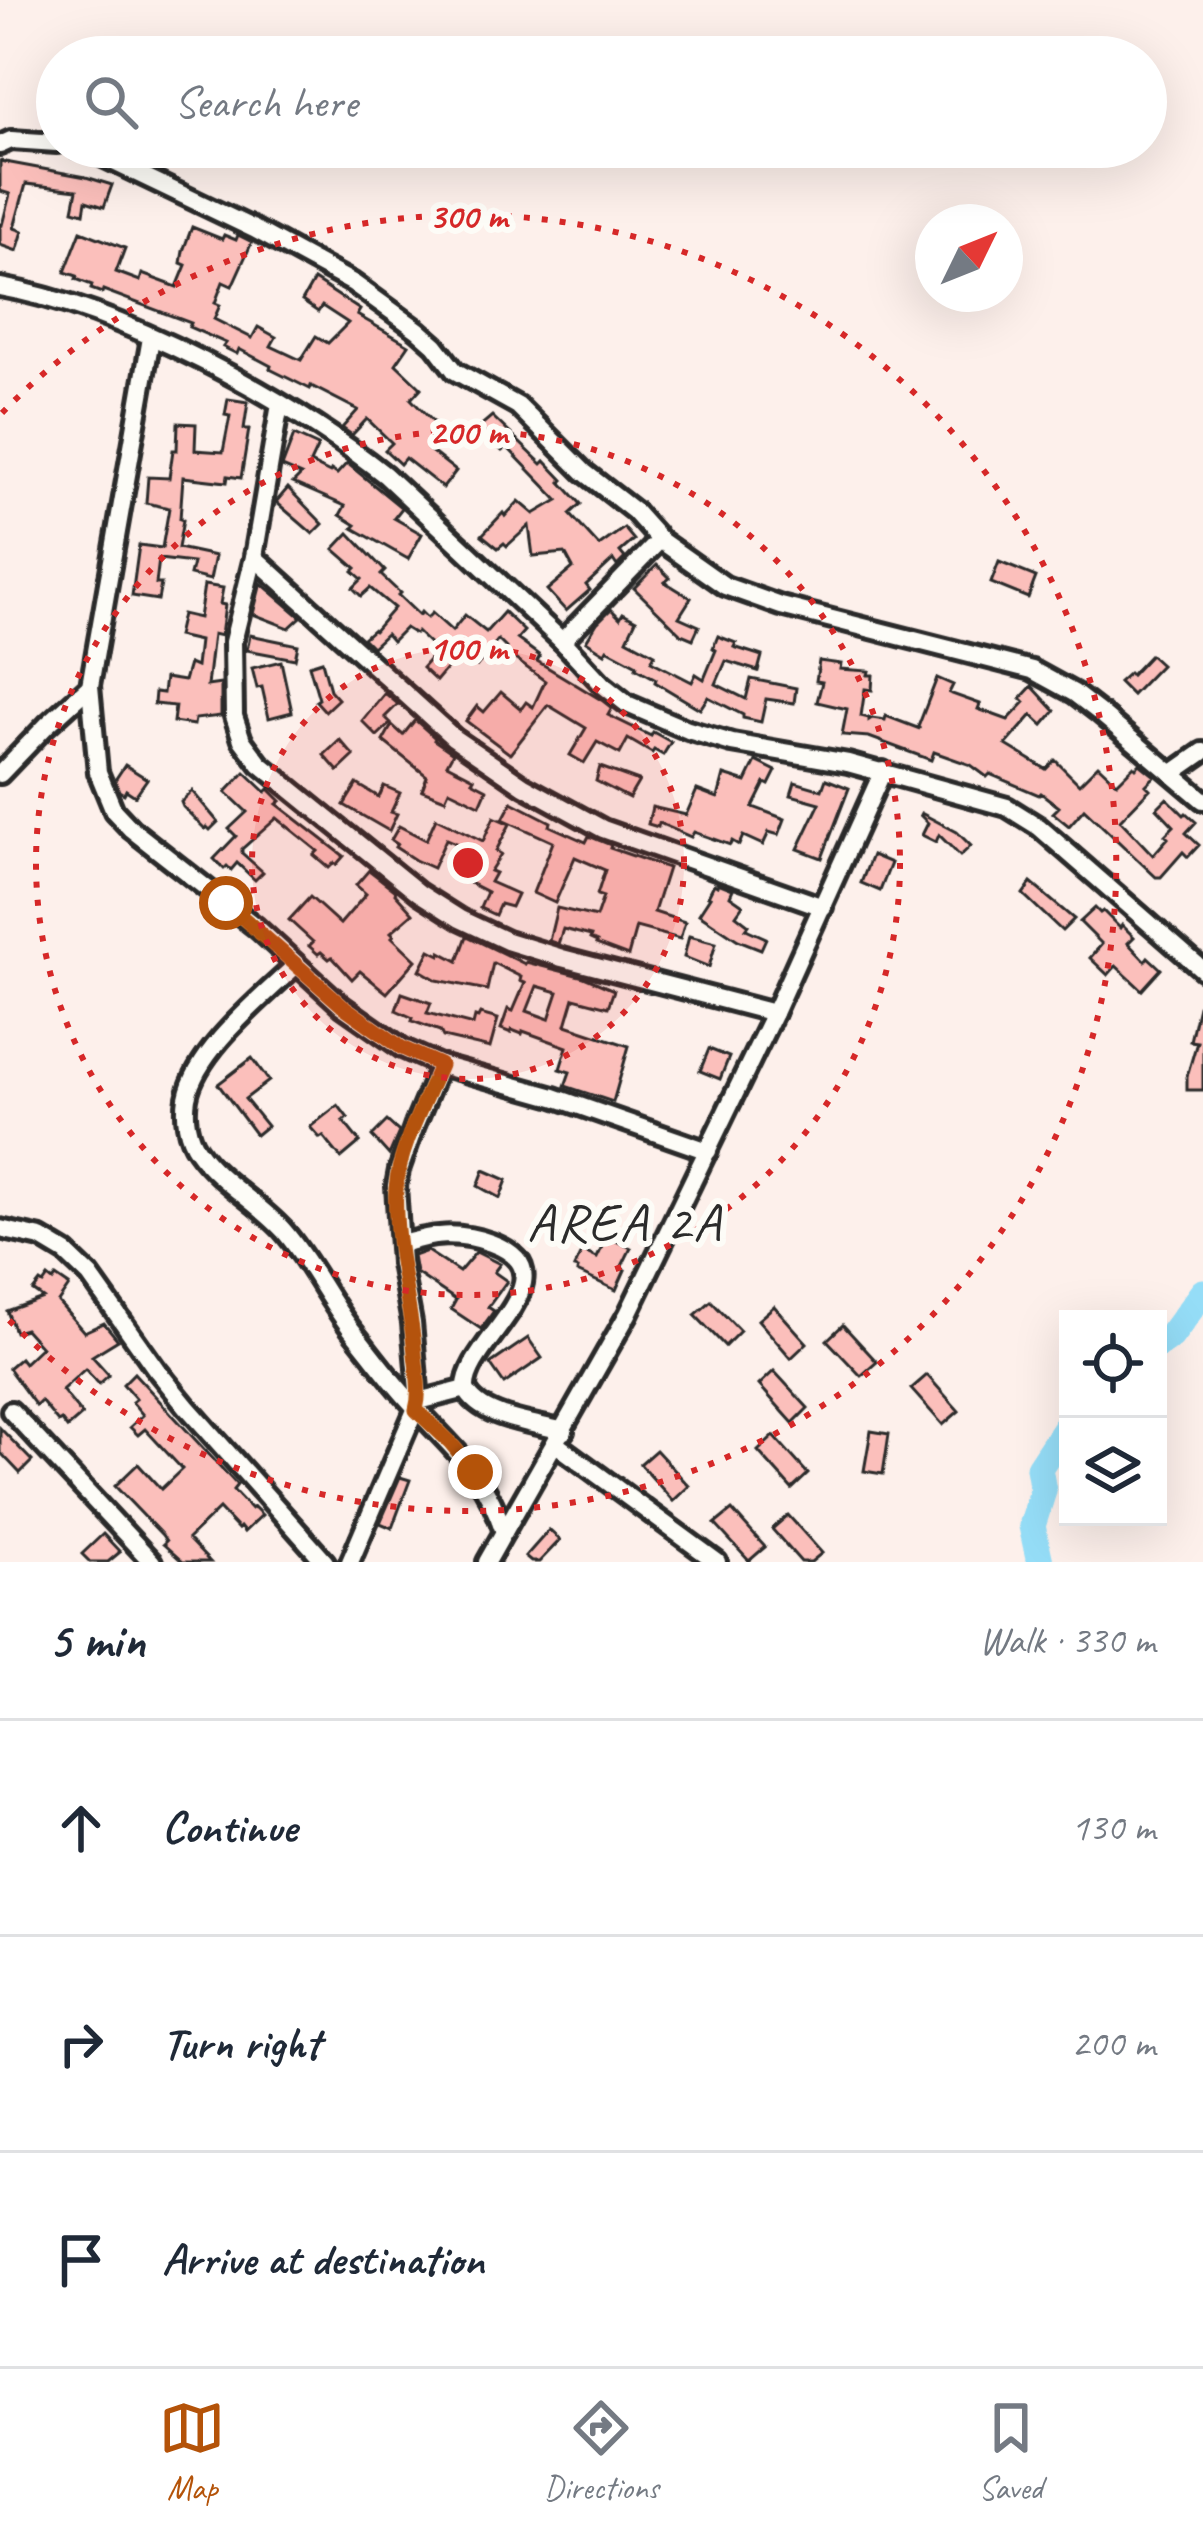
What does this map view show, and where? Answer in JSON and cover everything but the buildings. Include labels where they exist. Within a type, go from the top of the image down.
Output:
[{"type":"street","points":[[0,145],[11,140],[36,142]]},
{"type":"street","points":[[126,168],[353,283],[418,330],[455,371],[518,406],[660,540],[725,586],[781,606],[1032,670],[1073,693],[1203,800]]},
{"type":"street","points":[[0,286],[56,300],[151,338],[280,404],[355,451],[627,704],[732,743],[848,763],[989,800],[1025,817],[1203,970]]},
{"type":"street","points":[[151,338],[90,686],[98,772],[114,811],[130,830],[256,927],[371,1028],[402,1048],[440,1065],[554,1096],[709,1151]]},
{"type":"street","points":[[280,404],[254,556],[233,642],[235,716],[242,740],[260,764],[419,893],[460,919],[507,941],[774,1013]]},
{"type":"street","points":[[562,641],[660,540]]},
{"type":"street","points":[[254,556],[454,739],[524,786],[603,829],[824,908]]},
{"type":"street","points":[[0,774],[90,686]]},
{"type":"street","points":[[1173,772],[1203,752]]},
{"type":"street","points":[[488,1562],[628,1314],[824,908],[883,771]]},
{"type":"street","points":[[296,965],[228,1031],[206,1060],[187,1100],[189,1136],[200,1154],[284,1232],[338,1313],[487,1489],[504,1532]]},
{"type":"street","points":[[350,1562],[418,1405],[396,1212],[399,1170],[440,1065]]},
{"type":"street","points":[[0,1229],[41,1238],[91,1276],[166,1382],[325,1562]]},
{"type":"street","points":[[400,1245],[454,1234],[497,1246],[514,1258],[524,1281],[520,1294],[468,1370],[466,1388],[477,1405],[560,1438],[717,1562]]},
{"type":"street","points":[[418,1405],[466,1388]]},
{"type":"street","points":[[11,1411],[152,1562]]},
{"type":"waterway","points":[[1167,1339],[1203,1292]]},
{"type":"waterway","points":[[1040,1562],[1032,1526],[1043,1491],[1039,1468],[1059,1438]]},
{"type":"district","name":"AREA 2A","points":[[625,1221]]},
{"type":"route","points":[[226,903],[371,1028],[440,1065],[399,1170],[400,1263],[414,1340],[419,1388],[416,1410],[475,1472]]}]
